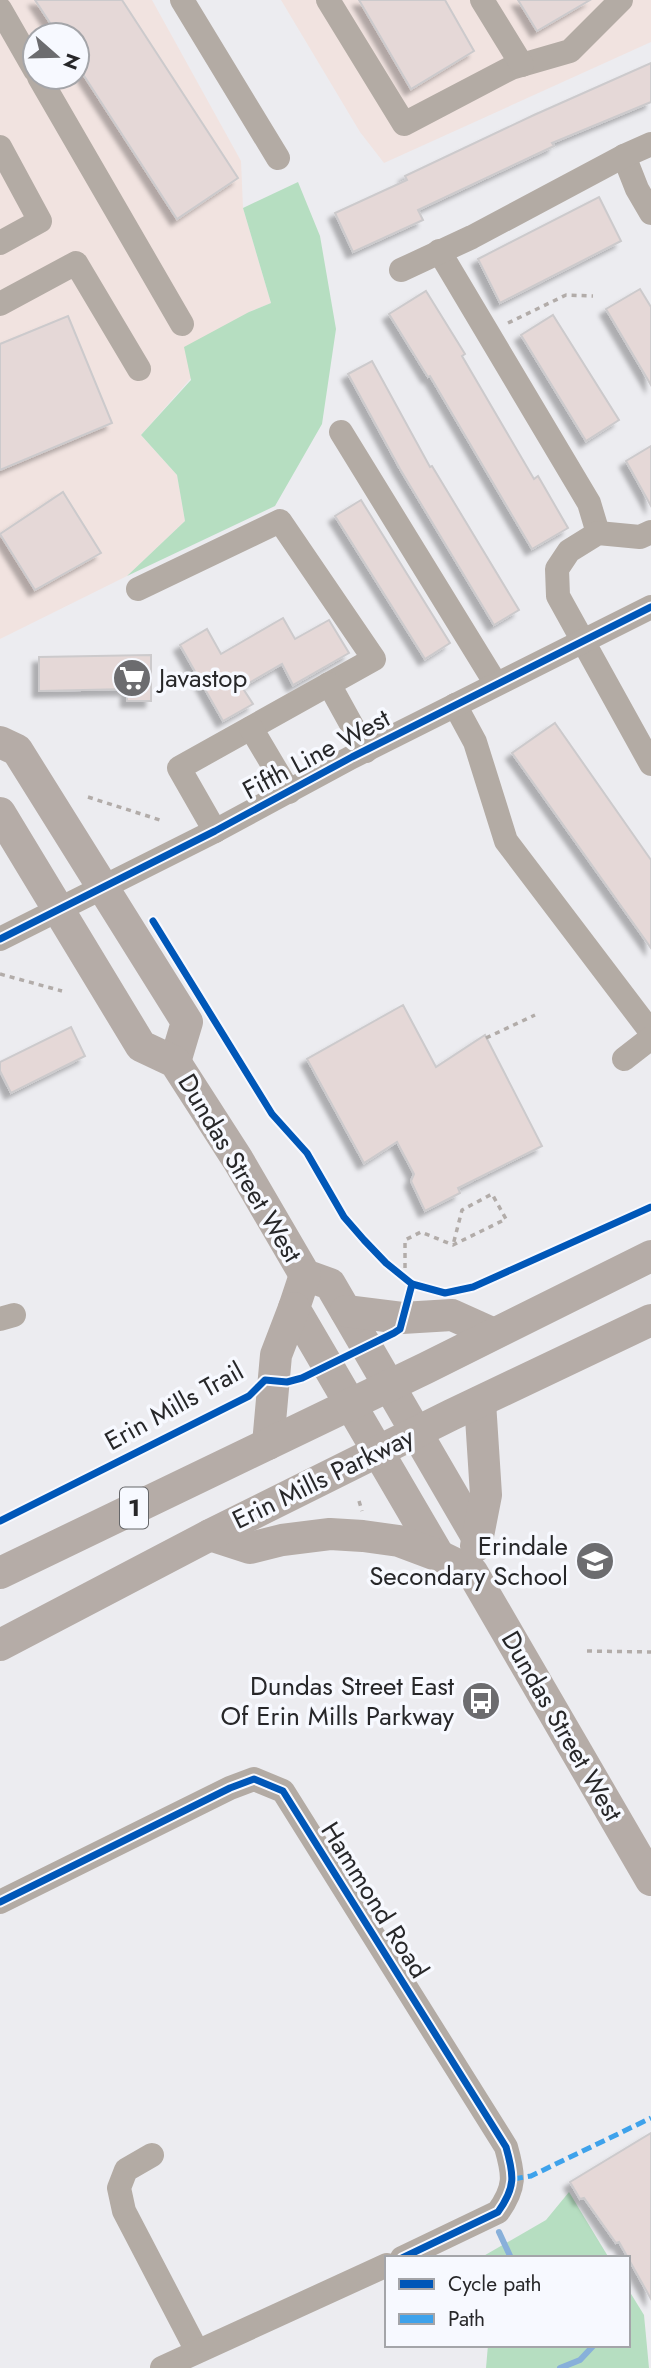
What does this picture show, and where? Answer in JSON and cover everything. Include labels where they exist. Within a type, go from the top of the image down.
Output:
[{"type":"main road","name":"Dundas Street West","points":[[0,742],[17,750],[187,1021],[175,1062]]},
{"type":"main road","name":"Dundas Street West","points":[[0,813],[141,1046],[175,1062],[238,1160],[305,1275],[330,1284],[477,1537]]},
{"type":"main road","name":"Erin Mills Parkway","points":[[0,1573],[350,1405],[651,1256]]},
{"type":"main road","name":"Dundas Street West","points":[[268,1444],[276,1355],[305,1275]]},
{"type":"main road","points":[[294,1308],[439,1556]]},
{"type":"main road","points":[[346,1311],[402,1318],[452,1315],[492,1333]]},
{"type":"main road","name":"Erin Mills Parkway","points":[[0,1645],[210,1535],[651,1320]]},
{"type":"main road","points":[[210,1535],[250,1548],[282,1540],[330,1534],[399,1541],[472,1572],[486,1495],[480,1402]]},
{"type":"main road","name":"Dundas Street West","points":[[472,1572],[651,1881]]},
{"type":"street","points":[[182,0],[278,158]]},
{"type":"street","points":[[328,0],[404,124],[511,68],[570,51],[621,0]]},
{"type":"street","points":[[482,0],[522,65]]},
{"type":"street","points":[[0,9],[21,46]]},
{"type":"street","points":[[47,91],[182,324]]},
{"type":"street","points":[[401,270],[472,237],[624,156],[651,145]]},
{"type":"street","points":[[0,147],[40,221],[0,243]]},
{"type":"street","points":[[624,156],[636,189],[651,213]]},
{"type":"street","points":[[439,251],[589,503],[598,533]]},
{"type":"street","points":[[0,304],[76,263],[139,369]]},
{"type":"street","points":[[341,432],[496,684]]},
{"type":"street","points":[[138,589],[280,521],[374,659],[178,768],[215,831]]},
{"type":"street","points":[[651,532],[640,537],[598,533],[569,551],[557,569],[558,596],[651,764]]},
{"type":"street","name":"Fifth Line West","points":[[0,939],[651,607]]},
{"type":"street","points":[[329,684],[366,751]]},
{"type":"street","points":[[455,705],[475,742],[506,841],[651,1032]]},
{"type":"street","points":[[251,728],[289,792]]},
{"type":"street","points":[[624,1059],[651,1038]]},
{"type":"street","name":"Hammond Road","points":[[0,1902],[230,1788],[254,1779],[283,1791],[506,2147],[512,2169],[512,2186],[507,2200],[498,2212],[406,2256]]},
{"type":"street","points":[[152,2155],[126,2169],[119,2188],[124,2211],[197,2351]]},
{"type":"street","points":[[162,2368],[385,2266]]},
{"type":"path","points":[[487,333],[566,295],[593,296]]},
{"type":"path","points":[[88,797],[160,820]]},
{"type":"path","points":[[0,974],[62,990]]},
{"type":"path","points":[[486,1038],[535,1015]]},
{"type":"path","points":[[405,1278],[405,1240],[421,1232],[453,1245],[506,1219],[492,1194],[462,1210],[453,1245]]},
{"type":"path","points":[[395,1271],[412,1284],[402,1318]]},
{"type":"path","points":[[587,1651],[651,1652]]},
{"type":"shaded area","points":[[0,0],[152,0],[241,161],[243,208],[271,303],[249,312],[141,435],[177,475],[185,521],[127,576],[0,639]]},
{"type":"shaded area","points":[[281,0],[651,0],[651,42],[384,163],[360,132]]},
{"type":"green space","points":[[298,182],[320,236],[336,329],[322,424],[275,506],[127,576],[185,521],[177,475],[141,435],[191,380],[184,347],[271,303],[243,208]]},
{"type":"green space","points":[[569,2192],[608,2256],[483,2256],[546,2220]]},
{"type":"green space","points":[[630,2292],[644,2315],[649,2368],[486,2368],[488,2347],[630,2347]]},
{"type":"building","points":[[35,0],[122,0],[238,178],[177,219],[91,87],[91,21],[49,21]]},
{"type":"building","points":[[359,0],[445,0],[474,51],[411,89]]},
{"type":"building","points":[[518,0],[590,0],[537,31]]},
{"type":"building","points":[[651,63],[651,102],[552,143],[554,146],[418,210],[423,220],[353,252],[335,213],[407,180],[405,176]]},
{"type":"building","points":[[599,197],[621,241],[500,303],[478,259]]},
{"type":"building","points":[[640,289],[651,307],[651,385],[606,309]]},
{"type":"building","points":[[426,291],[465,354],[462,356],[534,479],[538,476],[568,528],[532,549],[430,376],[428,377],[389,314]]},
{"type":"building","points":[[553,315],[619,420],[586,441],[521,335]]},
{"type":"building","points":[[68,316],[112,423],[0,470],[0,344]]},
{"type":"building","points":[[372,361],[430,467],[432,466],[519,610],[494,625],[400,469],[348,374]]},
{"type":"building","points":[[651,446],[651,506],[626,461]]},
{"type":"building","points":[[63,492],[101,553],[35,590],[0,534]]},
{"type":"building","points":[[361,500],[450,643],[425,659],[335,516]]},
{"type":"building","points":[[283,618],[295,639],[329,620],[349,653],[293,685],[282,664],[242,687],[253,704],[223,721],[180,645],[207,629],[221,654]]},
{"type":"building","points":[[151,655],[151,701],[127,701],[127,689],[39,691],[39,657]]},
{"type":"building","points":[[555,723],[651,860],[651,948],[512,753]]},
{"type":"building","points":[[403,1005],[436,1067],[485,1035],[542,1146],[458,1188],[460,1193],[425,1211],[411,1181],[414,1174],[397,1142],[364,1163],[307,1059]]},
{"type":"building","points":[[71,1027],[85,1056],[11,1093],[0,1071],[0,1062]]},
{"type":"building","points":[[651,2133],[651,2299],[630,2262],[630,2256],[627,2256],[619,2242],[616,2243],[584,2198],[580,2199],[570,2182]]},
{"type":"waterway","points":[[499,2232],[510,2256]]},
{"type":"waterway","points":[[560,2368],[580,2360],[592,2347]]},
{"type":"marked path","points":[[513,2179],[531,2176],[651,2118]]},
{"type":"cycle path","points":[[0,939],[215,831],[352,757],[651,607]]},
{"type":"cycle path","points":[[153,921],[272,1114],[307,1153],[344,1217],[386,1263],[412,1284],[445,1293],[473,1287],[651,1207]]},
{"type":"cycle path","name":"Erin Mills Trail","points":[[0,1521],[249,1396],[265,1380],[287,1382],[302,1378],[394,1333],[400,1329],[412,1284]]},
{"type":"cycle path","points":[[0,1902],[230,1788],[254,1779],[283,1791],[506,2147],[509,2157],[511,2188],[498,2212],[406,2256]]},
{"type":"place","name":"Javastop","points":[[132,678]]},
{"type":"place","name":"Erindale Secondary School","points":[[595,1561]]},
{"type":"place","name":"Dundas Street East Of Erin Mills Parkway","points":[[481,1701]]}]
